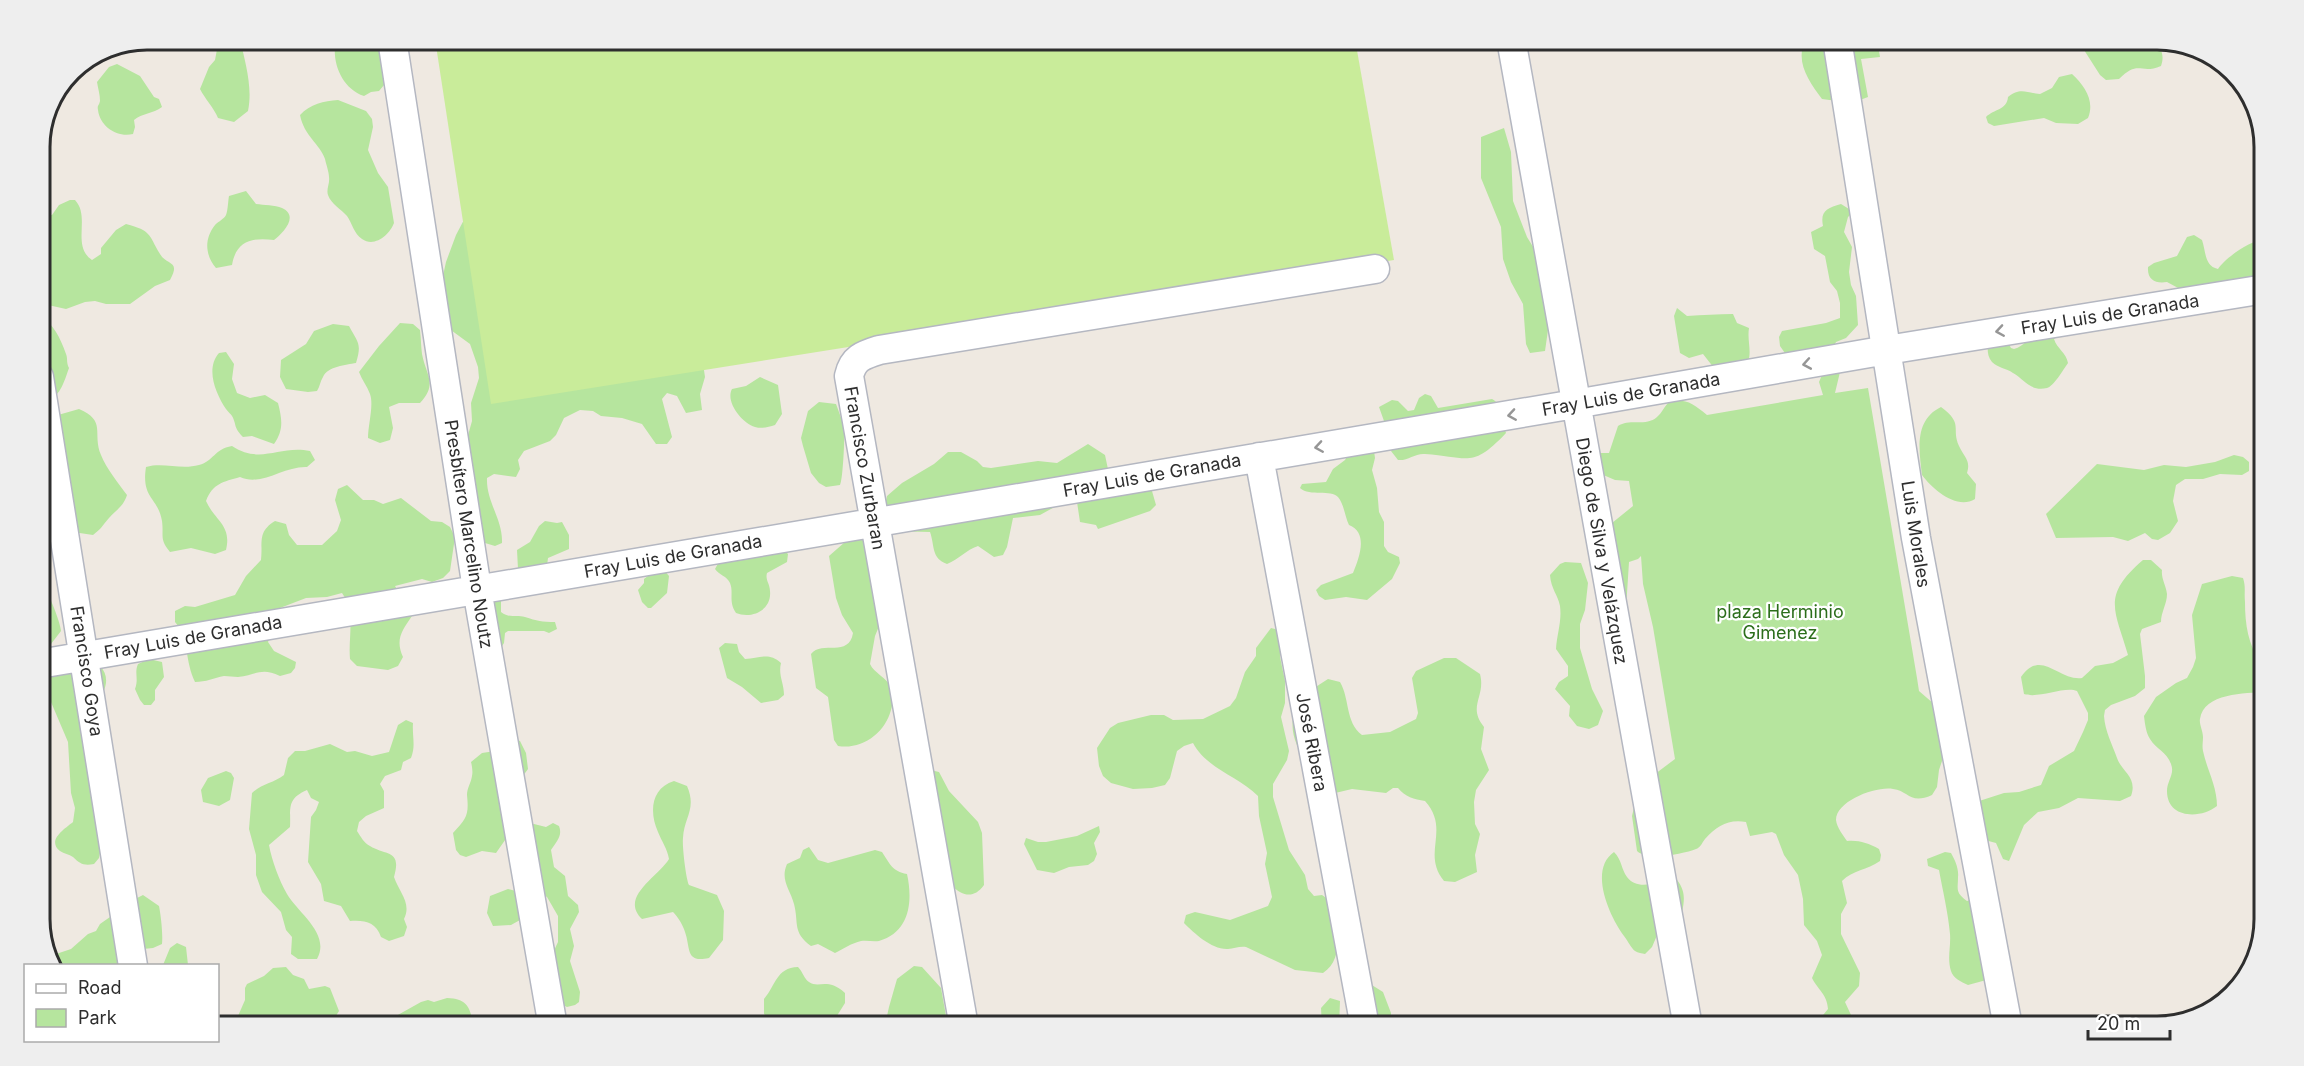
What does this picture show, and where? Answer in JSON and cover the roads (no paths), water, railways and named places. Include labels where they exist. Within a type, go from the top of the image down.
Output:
[{"type":"street","name":"Presbítero Marcelino Noutz","points":[[394,50],[477,589],[552,1016]]},
{"type":"street","name":"Diego de Silva y Velázquez","points":[[1513,50],[1686,1016]]},
{"type":"street","name":"Luis Morales","points":[[1839,50],[1916,538],[2006,1016]]},
{"type":"street","name":"Francisco Zurbaran","points":[[962,1016],[849,375],[852,365],[864,355],[879,351],[1374,269]]},
{"type":"street","name":"Fray Luis de Granada","points":[[50,662],[1887,350],[2254,291]]},
{"type":"street","name":"Francisco Goya","points":[[50,445],[133,964]]},
{"type":"street","name":"José Ribera","points":[[1259,457],[1363,1016]]},
{"type":"park label","name":"plaza Herminio Gimenez","points":[[1780,621]]}]
